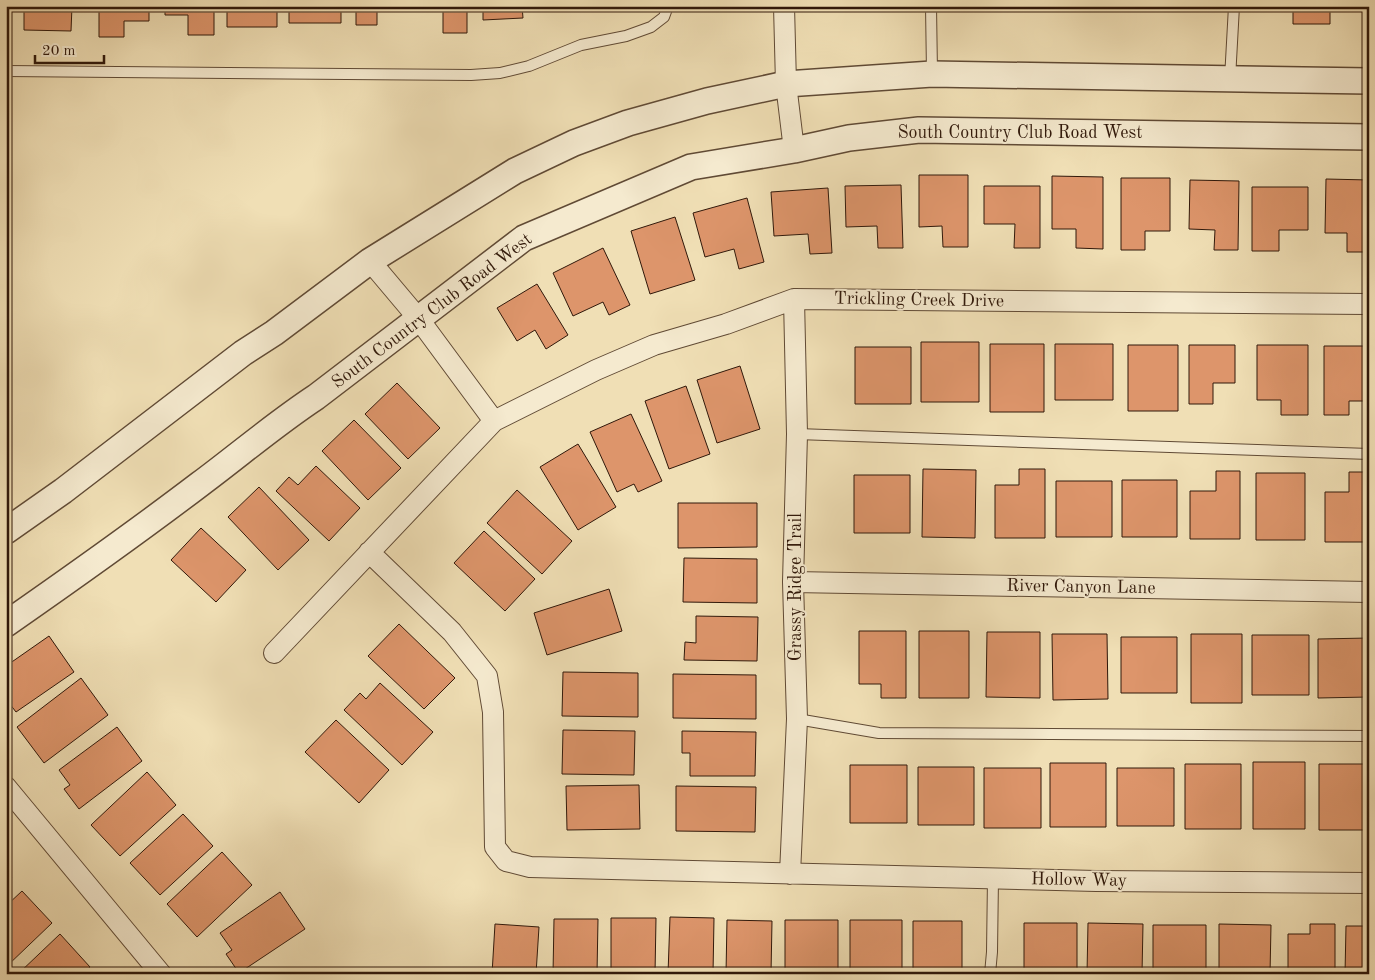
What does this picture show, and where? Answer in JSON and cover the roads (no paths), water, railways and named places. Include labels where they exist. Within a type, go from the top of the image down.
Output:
[{"type":"street","points":[[784,6],[786,84],[794,150]]},
{"type":"street","points":[[6,531],[63,491],[243,353],[274,333],[370,261],[515,171],[574,143],[628,123],[707,101],[786,84],[932,74],[1369,81]]},
{"type":"street","name":"South Country Club Road West","points":[[6,624],[105,556],[202,483],[286,416],[316,397],[524,238],[691,167],[794,150],[849,138],[919,130],[1369,137]]},
{"type":"street","points":[[370,261],[418,318],[494,421]]},
{"type":"street","name":"Trickling Creek Drive","points":[[274,653],[494,421],[596,370],[654,345],[726,324],[794,299],[1369,304]]},
{"type":"street","name":"Grassy Ridge Trail","points":[[790,874],[797,719],[793,582],[797,434],[794,299]]},
{"type":"street","name":"Hollow Way","points":[[369,552],[452,632],[487,676],[493,712],[495,847],[506,861],[530,867],[790,874],[1369,883]]},
{"type":"street","name":"River Canyon Lane","points":[[793,582],[1369,592]]},
{"type":"street","points":[[6,787],[162,974]]},
{"type":"lane","points":[[6,70],[471,75],[500,73],[528,66],[581,45],[626,36],[651,27],[664,17],[668,6]]},
{"type":"lane","points":[[931,6],[932,74]]},
{"type":"lane","points":[[1230,79],[1234,6]]},
{"type":"lane","points":[[797,434],[1369,454]]},
{"type":"lane","points":[[797,719],[879,733],[1369,736]]},
{"type":"lane","points":[[990,974],[992,952],[992,878]]}]
